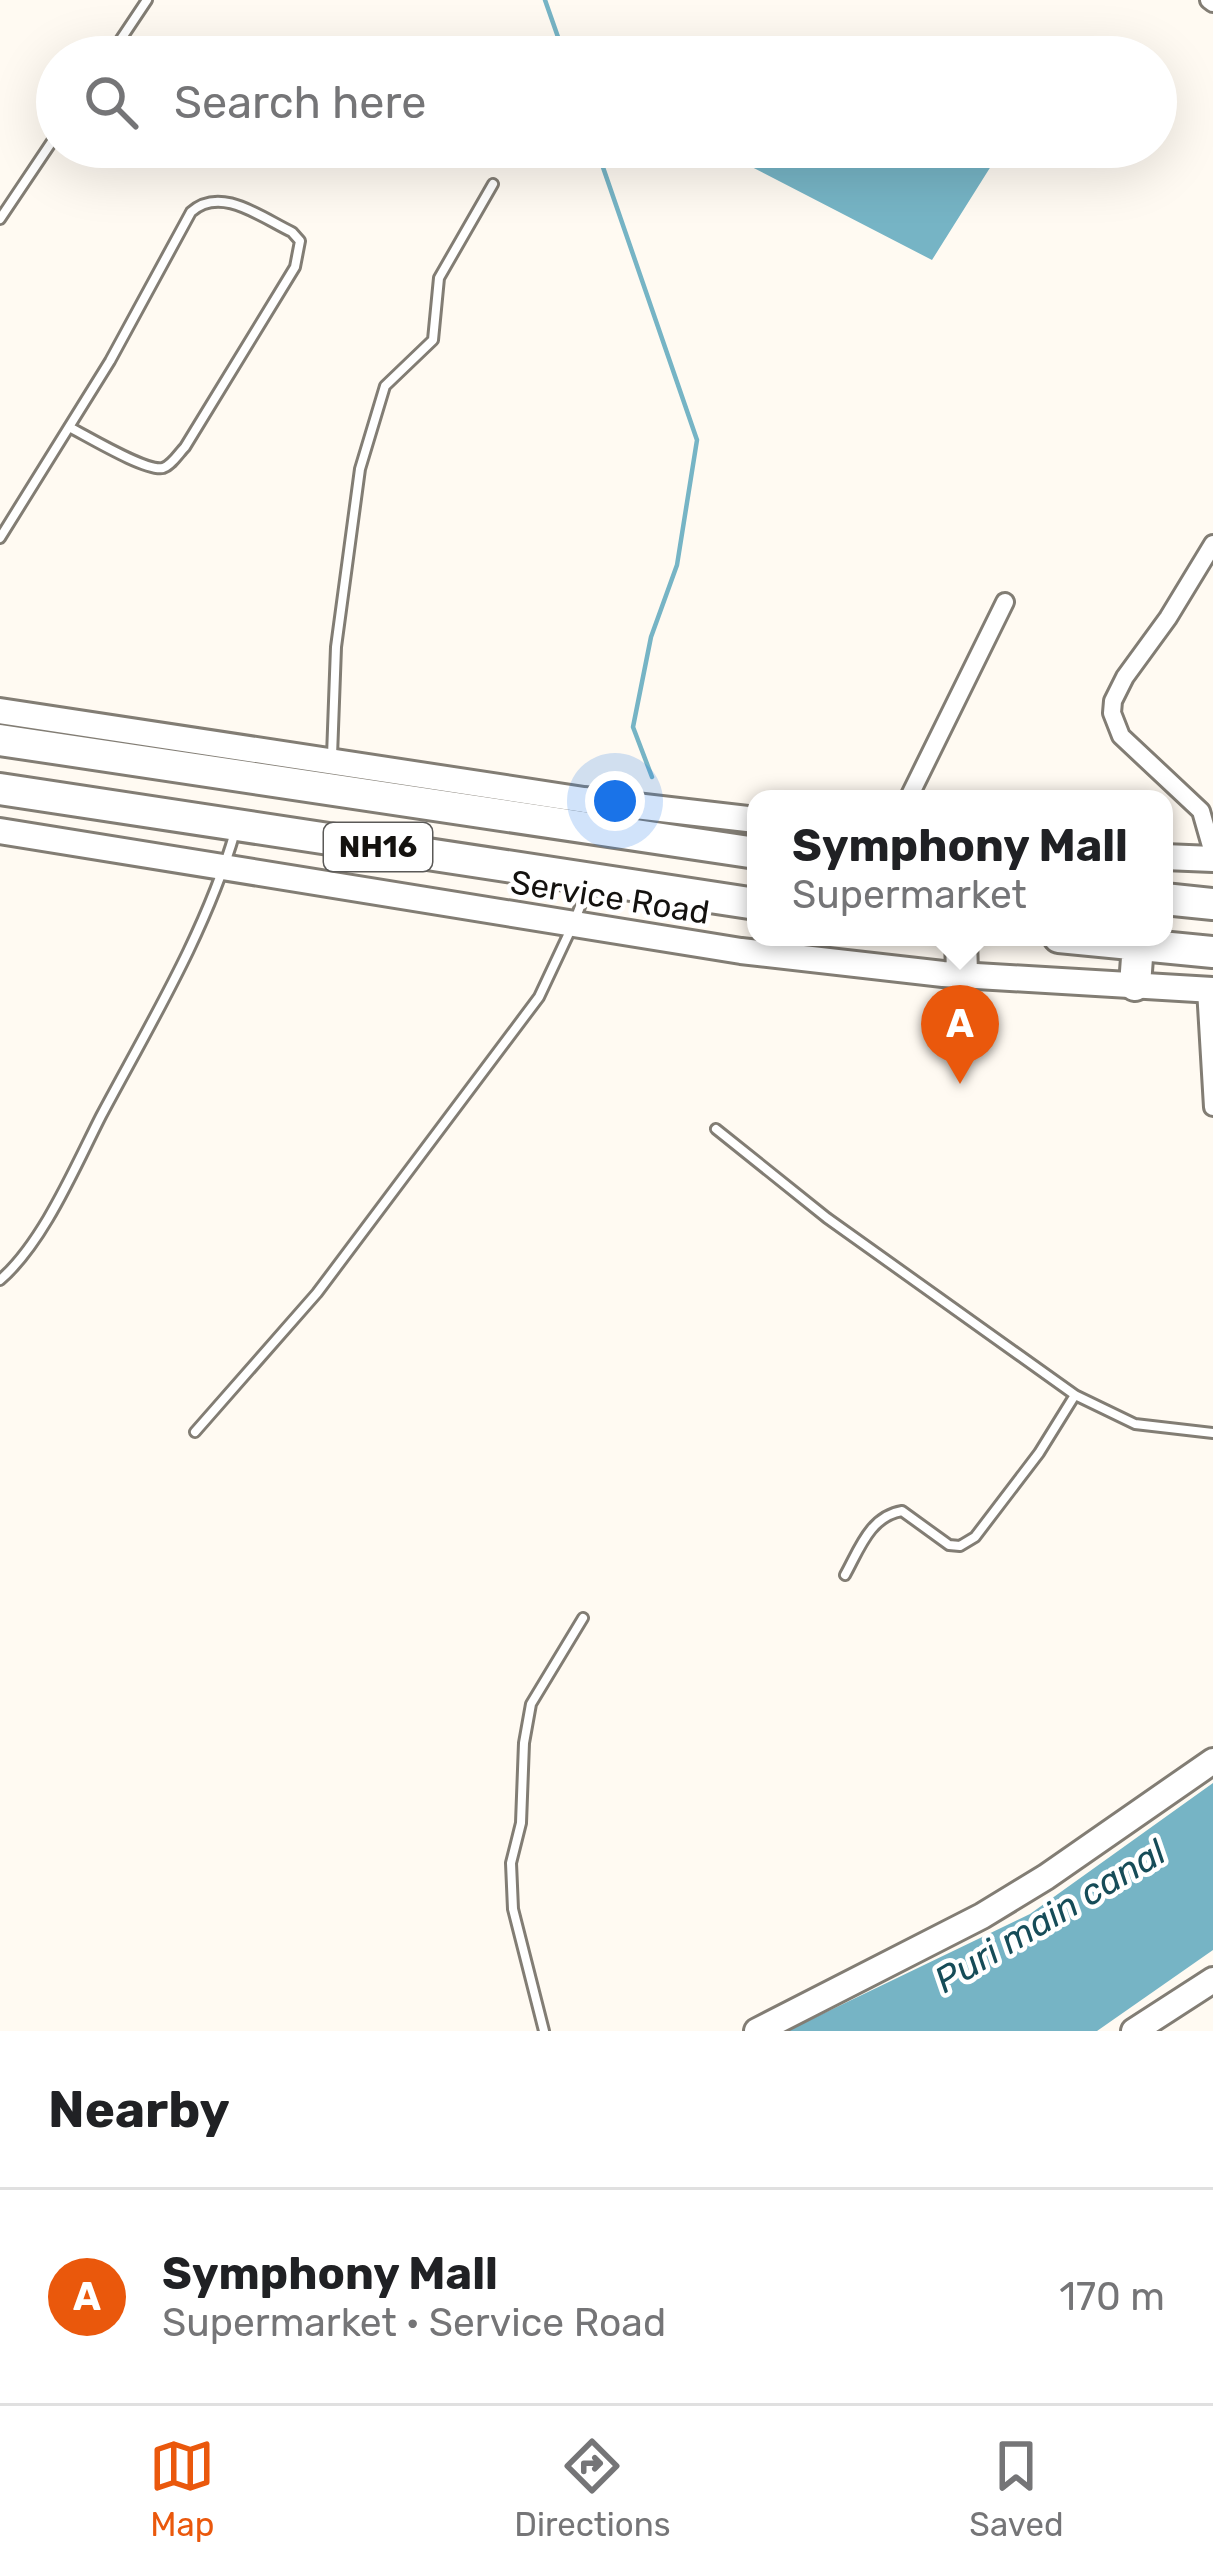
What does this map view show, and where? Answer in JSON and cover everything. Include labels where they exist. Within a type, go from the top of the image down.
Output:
[{"type":"highway","name":"NH16","points":[[0,740],[249,764],[747,852]]},
{"type":"highway","name":"NH16","points":[[0,789],[747,903]]},
{"type":"highway","points":[[1173,900],[1213,904]]},
{"type":"highway","points":[[962,946],[962,975]]},
{"type":"highway","points":[[1135,985],[1138,946]]},
{"type":"highway","points":[[1157,946],[1213,952]]},
{"type":"street","points":[[1173,857],[1213,856],[1202,811],[1121,736],[1112,713],[1113,700],[1213,544]]},
{"type":"street","points":[[912,790],[1005,602]]},
{"type":"street","points":[[0,711],[249,764],[332,763],[747,819]]},
{"type":"street","name":"Service Road","points":[[0,831],[741,952],[962,975],[1210,990]]},
{"type":"street","points":[[1210,990],[1213,1107]]},
{"type":"street","points":[[757,2031],[982,1916],[1213,1761]]},
{"type":"street","points":[[1134,2031],[1213,1980]]},
{"type":"lane","points":[[123,36],[147,0]]},
{"type":"lane","points":[[0,219],[36,165]]},
{"type":"lane","points":[[332,763],[336,647],[360,469],[386,386],[433,340],[439,278],[493,184]]},
{"type":"lane","points":[[0,538],[110,361],[180,229],[201,203],[224,200],[292,232],[300,241],[295,267],[185,447],[169,465],[156,468],[140,463],[69,427]]},
{"type":"lane","points":[[0,1280],[16,1267],[64,1187],[184,959],[225,867],[236,826]]},
{"type":"lane","points":[[195,1432],[317,1293],[539,998],[591,879]]},
{"type":"lane","points":[[716,1129],[826,1218],[1075,1395],[1135,1424],[1213,1433]]},
{"type":"lane","points":[[845,1575],[875,1523],[889,1513],[902,1511],[949,1545],[960,1546],[975,1537],[1075,1395]]},
{"type":"lane","points":[[544,2031],[513,1909],[511,1863],[521,1823],[524,1743],[531,1704],[583,1618]]},
{"type":"water","points":[[754,168],[990,168],[932,260]]},
{"type":"water","name":"Puri main canal","points":[[1213,1783],[1213,1950],[1097,2031],[787,2031],[1030,1914]]},
{"type":"waterway","points":[[545,0],[558,36]]},
{"type":"waterway","points":[[603,168],[697,440],[677,565],[651,637],[633,727],[652,777]]},
{"type":"place","name":"Symphony Mall","points":[[960,1084]]}]
